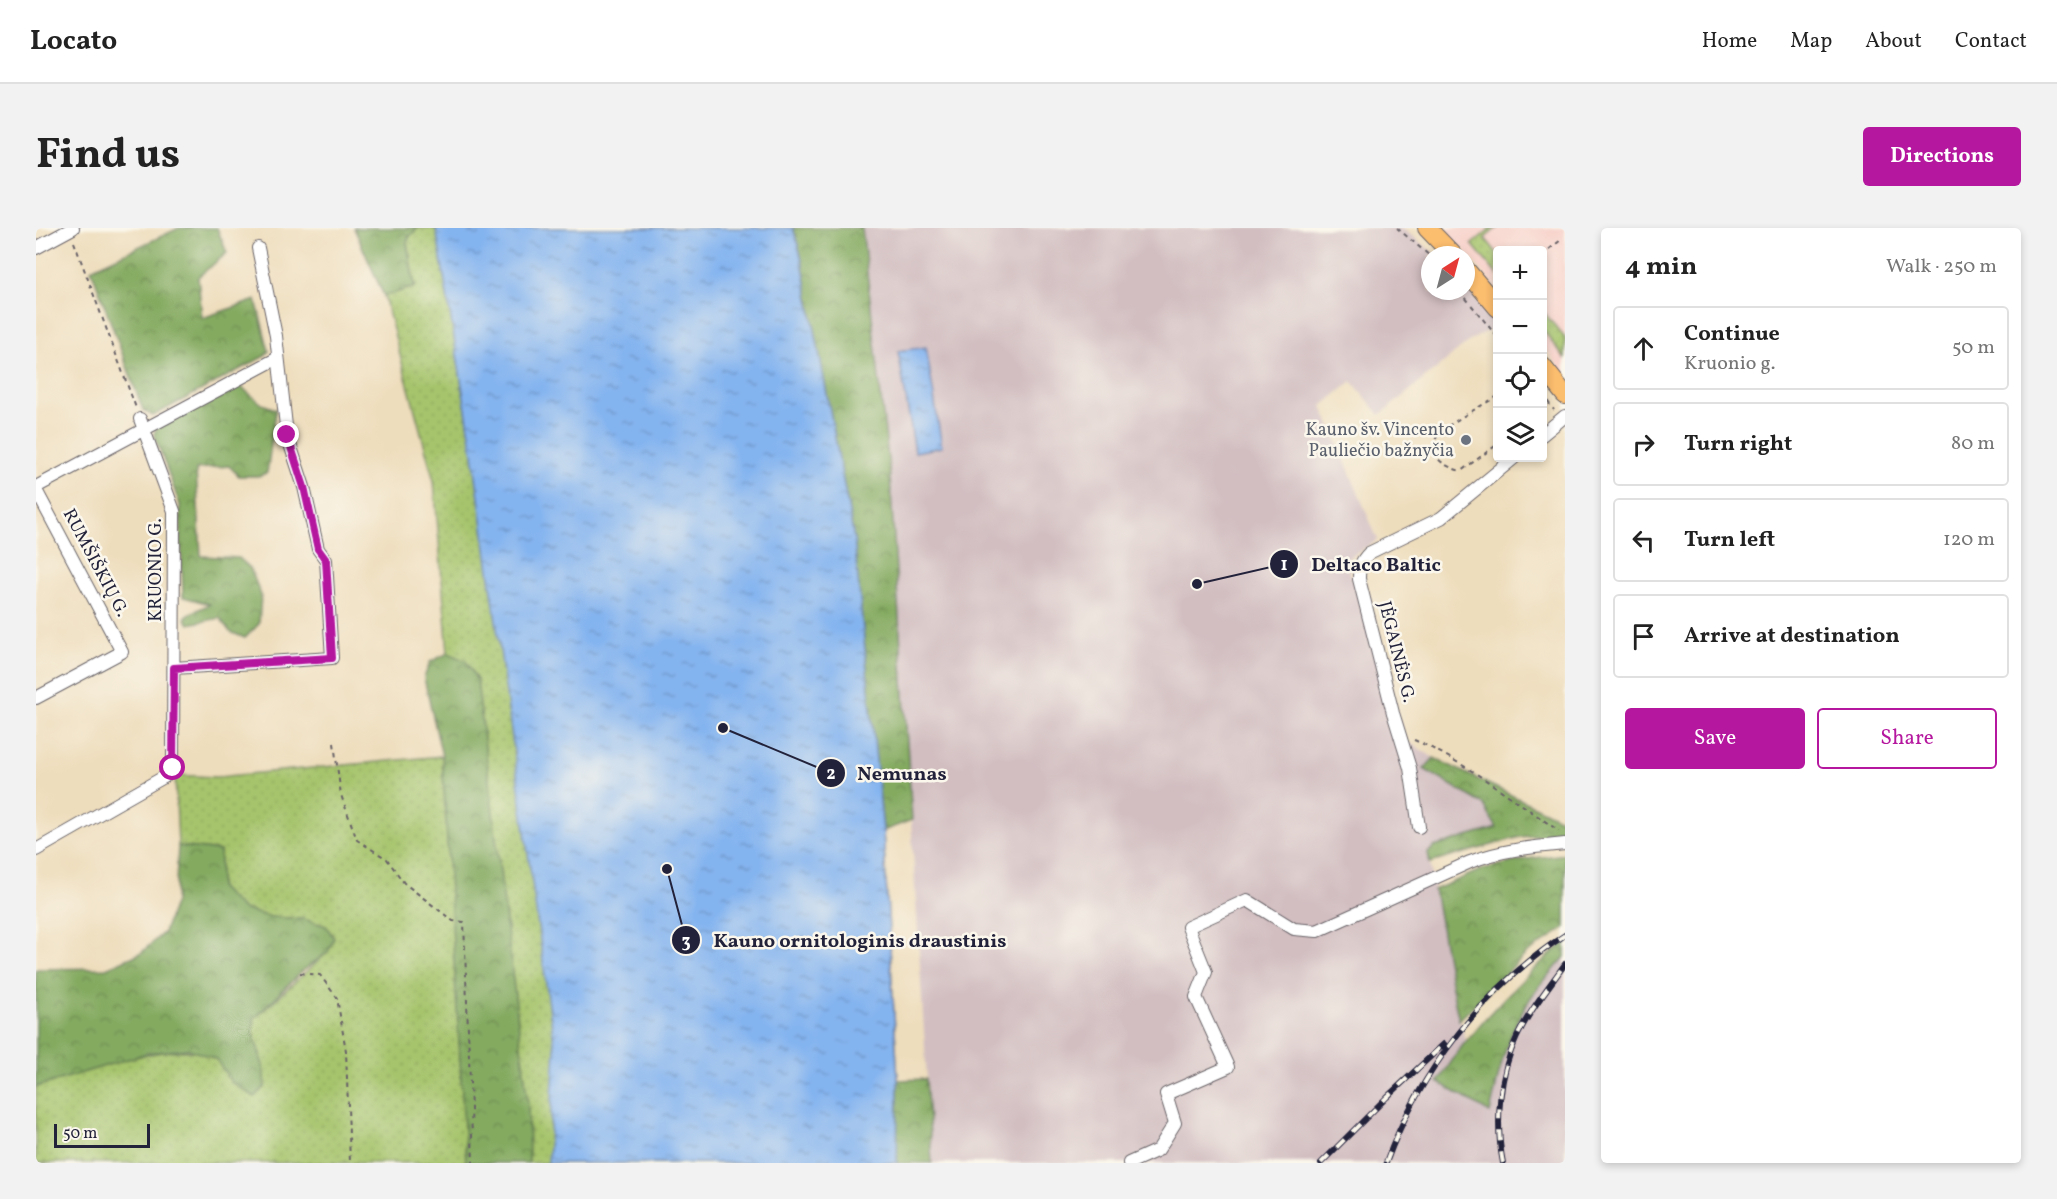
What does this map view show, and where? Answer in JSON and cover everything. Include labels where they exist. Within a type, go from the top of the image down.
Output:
[{"type":"main road","points":[[1427,228],[1444,246]]},
{"type":"main road","points":[[1475,281],[1493,303]]},
{"type":"main road","points":[[1547,372],[1565,395]]},
{"type":"street","points":[[36,248],[71,229]]},
{"type":"street","points":[[174,668],[332,658],[326,560],[318,549],[304,487],[287,435],[276,336],[258,248]]},
{"type":"street","points":[[36,488],[142,424],[278,358]]},
{"type":"street","points":[[1547,431],[1565,416]]},
{"type":"street","name":"KRUONIO G.","points":[[36,850],[171,773],[173,768],[175,756],[174,511],[142,424]]},
{"type":"street","name":"JĖGAINĖS G.","points":[[1419,827],[1410,768],[1359,579],[1359,568],[1369,553],[1441,518],[1509,462]]},
{"type":"street","name":"RUMŠIŠKIŲ G.","points":[[36,488],[122,652],[36,698]]},
{"type":"street","points":[[1129,1163],[1158,1150],[1175,1123],[1166,1094],[1228,1067],[1196,997],[1206,972],[1188,927],[1247,900],[1294,930],[1317,931],[1492,854],[1516,848],[1565,844]]},
{"type":"path","points":[[1397,228],[1421,248]]},
{"type":"path","points":[[71,229],[142,424]]},
{"type":"path","points":[[1547,251],[1561,240]]},
{"type":"path","points":[[1467,300],[1493,333]]},
{"type":"path","points":[[1493,399],[1439,434],[1434,448],[1436,457],[1447,467],[1461,471],[1493,447]]},
{"type":"path","points":[[1400,735],[1426,745],[1467,769],[1565,836]]},
{"type":"path","points":[[334,743],[341,795],[357,840],[387,859],[404,883],[445,915],[453,921],[464,922],[472,1163]]},
{"type":"path","points":[[300,973],[320,975],[337,998],[346,1051],[350,1163]]},
{"type":"shaded area","points":[[862,228],[1402,228],[1425,246],[1421,246],[1421,300],[1475,300],[1475,298],[1493,321],[1493,328],[1471,340],[1380,415],[1352,381],[1322,406],[1378,540],[1346,560],[1406,740],[1434,758],[1424,769],[1483,804],[1497,829],[1434,847],[1428,853],[1455,1003],[1466,1041],[1439,1082],[1490,1113],[1503,1056],[1521,1013],[1565,957],[1565,1163],[932,1163],[890,476]]},
{"type":"shaded area","points":[[1442,228],[1565,228],[1565,375],[1547,351],[1547,246],[1493,246],[1493,284],[1475,263],[1475,246],[1460,246]]},
{"type":"green space","points":[[179,228],[217,228],[227,253],[198,277],[202,318],[256,300],[269,351],[265,356],[153,416],[143,410],[91,269]]},
{"type":"green space","points":[[354,228],[418,228],[409,237],[407,243],[415,287],[384,296]]},
{"type":"green space","points":[[418,228],[436,228],[489,566],[883,831],[898,1080],[897,1163],[36,1163],[36,1087],[127,1059],[178,1051],[199,1052],[215,1059],[231,1082],[263,1066],[253,1032],[254,1019],[328,952],[303,919],[270,917],[242,909],[220,888],[220,851],[178,846],[175,775],[216,777],[442,756],[455,656],[448,653],[434,481],[384,296],[415,287],[407,243],[409,237]]},
{"type":"green space","points":[[793,228],[862,228],[890,476],[912,820],[883,831],[854,539],[801,256]]},
{"type":"green space","points":[[1491,228],[1497,228],[1485,238],[1493,248],[1493,270],[1475,246],[1472,244]]},
{"type":"green space","points":[[1547,316],[1565,338],[1565,359],[1547,335]]},
{"type":"green space","points":[[240,386],[262,404],[276,409],[267,473],[258,476],[239,476],[229,466],[196,469],[201,556],[239,558],[250,568],[261,595],[259,624],[245,638],[230,632],[220,618],[189,624],[185,618],[210,604],[183,597],[180,505],[154,434],[156,429]]},
{"type":"green space","points":[[448,653],[466,661],[477,680],[528,1104],[529,1163],[466,1163],[442,756],[424,678],[430,662]]},
{"type":"green space","points":[[1434,758],[1565,821],[1565,833],[1520,837],[1430,863],[1428,853],[1434,847],[1497,828],[1483,804],[1424,769]]},
{"type":"green space","points":[[178,846],[220,851],[220,888],[242,909],[270,917],[303,919],[326,926],[334,938],[328,952],[300,973],[254,1019],[253,1032],[263,1066],[265,1087],[255,1097],[231,1082],[216,1059],[188,1049],[148,1053],[36,1087],[36,969],[106,968],[141,953],[164,932],[175,901]]},
{"type":"green space","points":[[1565,854],[1565,928],[1526,954],[1459,1020],[1434,890],[1483,869],[1527,859]]},
{"type":"green space","points":[[1565,942],[1565,957],[1531,997],[1516,1024],[1502,1061],[1490,1113],[1438,1082],[1463,1045],[1489,1014]]},
{"type":"green space","points":[[926,1079],[932,1163],[897,1163],[898,1080]]},
{"type":"water","points":[[436,228],[793,228],[801,256],[854,539],[883,831],[898,1080],[897,1163],[548,1163],[555,1049],[471,440]]},
{"type":"water","points":[[926,347],[942,447],[915,452],[898,351]]},
{"type":"railway","points":[[1386,1163],[1416,1096],[1458,1035],[1481,1006],[1508,980],[1535,956],[1565,935]]},
{"type":"railway","points":[[1503,1163],[1499,1115],[1506,1067],[1527,1018],[1565,964]]},
{"type":"railway","points":[[1321,1163],[1444,1044]]},
{"type":"place","name":"Kauno šv. Vincento Pauliečio bažnyčia","points":[[1466,440]]},
{"type":"place","name":"Deltaco Baltic","points":[[1197,584]]},
{"type":"place","name":"Nemunas","points":[[723,728]]},
{"type":"place","name":"Kauno ornitologinis draustinis","points":[[667,869]]},
{"type":"route","points":[[173,768],[175,756],[174,668],[332,658],[326,560],[318,549],[304,487],[287,435]]}]
